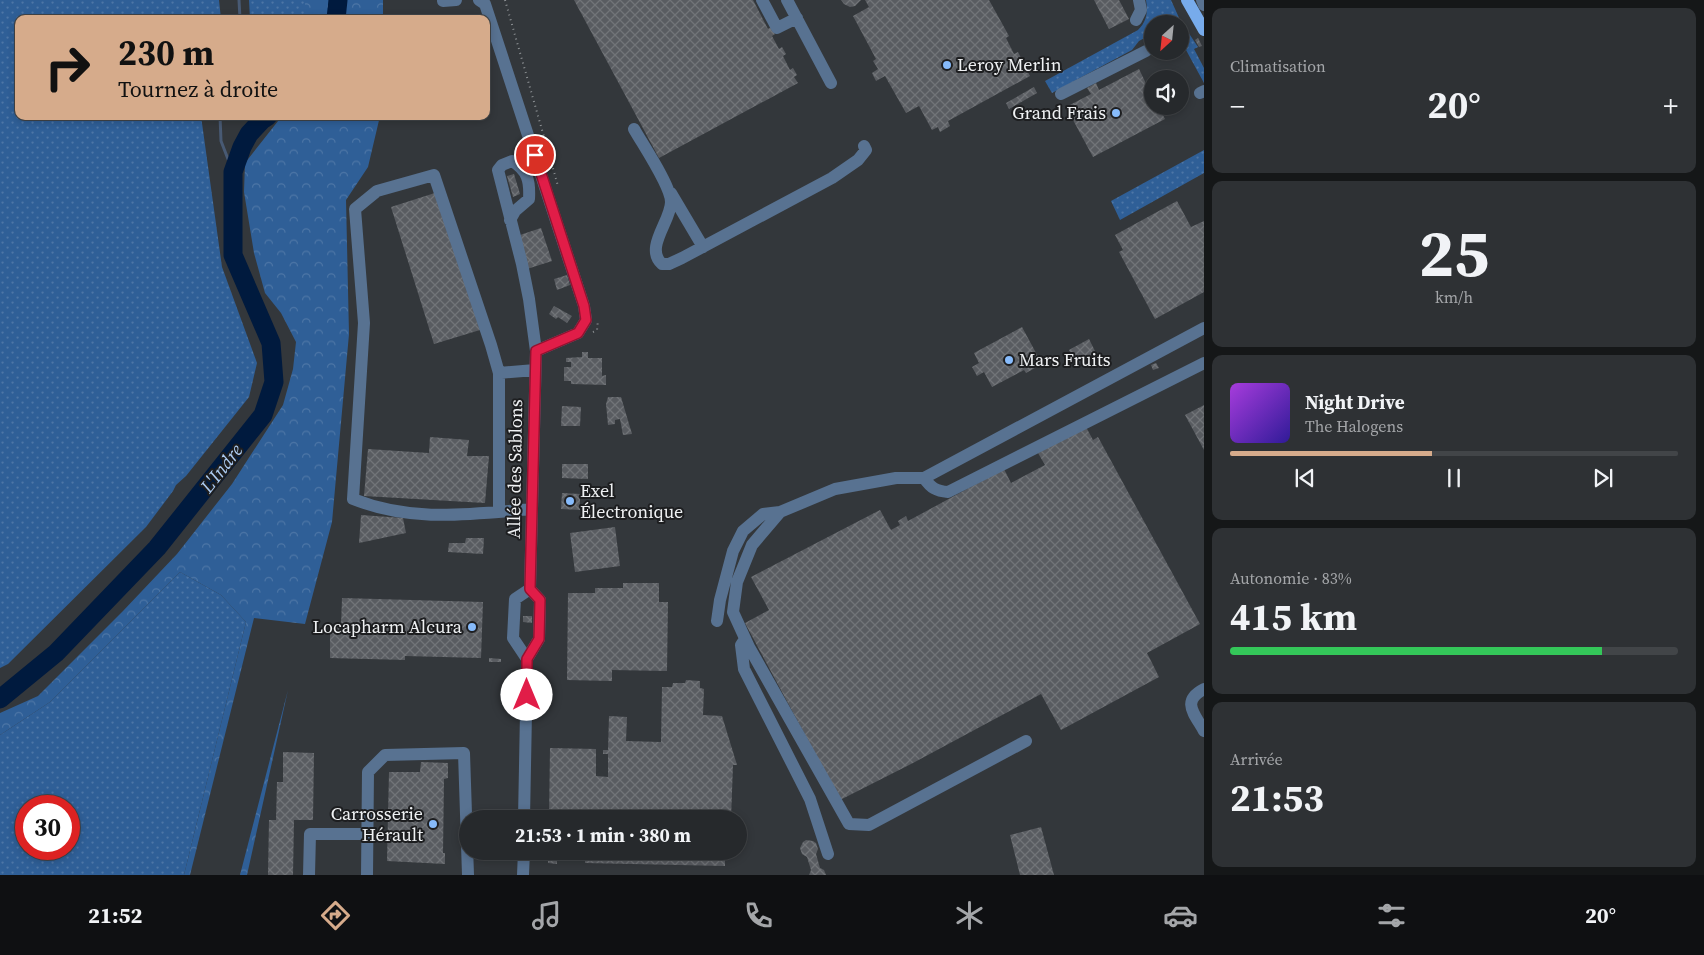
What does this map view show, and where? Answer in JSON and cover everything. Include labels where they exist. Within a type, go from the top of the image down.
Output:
[{"type":"main road","points":[[1187,0],[1204,30]]},
{"type":"street","points":[[479,0],[486,4],[490,15]]},
{"type":"street","points":[[762,0],[777,28],[796,18]]},
{"type":"street","points":[[787,0],[831,83]]},
{"type":"street","points":[[1136,20],[1141,10],[1139,0]]},
{"type":"street","points":[[1202,0],[1204,5]]},
{"type":"street","points":[[490,16],[584,306],[586,320],[578,333],[536,351]]},
{"type":"street","points":[[1061,94],[1144,52]]},
{"type":"street","points":[[634,129],[703,247]]},
{"type":"street","points":[[667,186],[671,201],[670,212],[659,238],[656,251],[657,260],[662,264],[669,264],[703,247],[832,178],[858,160],[866,150],[864,146]]},
{"type":"street","points":[[500,512],[499,373],[492,345],[434,175],[377,191],[355,209],[364,323],[353,499],[372,506],[420,515],[456,516],[500,512],[532,509]]},
{"type":"street","name":"Allée des Sablons","points":[[510,220],[529,299],[536,351],[530,589],[540,600],[539,639],[527,659],[524,810]]},
{"type":"street","points":[[717,621],[732,551],[743,531],[763,514],[780,512],[835,489],[896,478],[924,478],[1204,328]]},
{"type":"street","points":[[924,478],[931,487],[939,491],[948,492],[1204,363]]},
{"type":"street","points":[[499,373],[535,370]]},
{"type":"street","points":[[780,512],[752,545],[737,582],[733,612],[745,639],[849,824],[869,825],[1026,741]]},
{"type":"street","points":[[527,659],[513,638],[515,598],[530,589]]},
{"type":"street","points":[[745,639],[741,645],[744,668],[810,799],[828,854]]},
{"type":"street","points":[[1204,688],[1196,693],[1190,703],[1204,730]]},
{"type":"street","points":[[367,875],[368,772],[386,756],[464,753],[468,875]]},
{"type":"street","points":[[309,875],[310,834],[368,834]]},
{"type":"street","points":[[523,875],[524,860]]},
{"type":"green space","points":[[0,0],[219,0],[221,15],[15,15],[15,120],[202,120],[222,267],[257,363],[249,397],[186,476],[176,485],[146,527],[8,664],[0,668]]},
{"type":"green space","points":[[249,0],[305,0],[305,15],[250,15]]},
{"type":"green space","points":[[305,0],[383,0],[383,15],[305,15]]},
{"type":"green space","points":[[1146,0],[1171,0],[1178,15],[1146,15]]},
{"type":"green space","points":[[1144,21],[1144,38],[1139,41],[1132,50],[1052,93],[1045,81],[1138,30]]},
{"type":"green space","points":[[1189,34],[1198,47],[1194,49],[1204,68],[1204,83],[1189,56]]},
{"type":"green space","points":[[279,120],[379,120],[368,167],[346,200],[349,334],[332,522],[305,624],[254,618],[190,875],[184,875],[246,622],[221,595],[180,572],[50,702],[0,735],[0,713],[38,696],[177,554],[232,484],[283,405],[293,369],[296,342],[281,313],[265,293],[254,253],[244,192],[245,163]]},
{"type":"green space","points":[[1204,150],[1204,173],[1120,220],[1111,201]]},
{"type":"green space","points":[[180,572],[221,595],[246,622],[184,875],[0,875],[0,735],[50,702]]},
{"type":"green space","points":[[288,690],[247,875],[240,875]]},
{"type":"building","points":[[574,0],[753,0],[768,29],[771,27],[775,34],[772,36],[779,49],[782,47],[786,54],[783,56],[790,70],[793,68],[797,75],[794,77],[798,83],[659,158]]},
{"type":"building","points":[[841,0],[861,0],[855,6],[850,7]]},
{"type":"building","name":"Leroy Merlin","points":[[865,0],[989,0],[1009,36],[1006,38],[1014,54],[1018,52],[1030,76],[948,121],[950,126],[940,132],[938,127],[932,130],[919,106],[906,113],[885,76],[876,81],[872,73],[878,69],[873,61],[876,59],[853,16],[869,7]]},
{"type":"building","points":[[1094,0],[1119,0],[1129,19],[1109,29]]},
{"type":"building","points":[[1198,38],[1202,46],[1199,47],[1195,40]]},
{"type":"building","name":"Grand Frais","points":[[1139,69],[1144,79],[1144,115],[1163,115],[1165,119],[1093,157],[1066,107],[1091,94],[1087,88],[1096,83],[1099,90]]},
{"type":"building","points":[[1034,87],[1037,93],[1009,109],[1006,103]]},
{"type":"building","points":[[514,174],[520,194],[513,197],[507,176]]},
{"type":"building","points":[[438,192],[480,330],[434,344],[391,207]]},
{"type":"building","points":[[1177,201],[1191,227],[1204,221],[1204,292],[1155,319],[1119,252],[1123,250],[1115,235]]},
{"type":"building","points":[[541,228],[552,261],[527,269],[517,236]]},
{"type":"building","points":[[567,275],[570,285],[557,290],[554,279]]},
{"type":"building","points":[[554,306],[572,316],[567,323],[549,314]]},
{"type":"building","points":[[1022,327],[1042,364],[1026,373],[1024,370],[992,387],[984,372],[977,376],[972,367],[979,363],[974,353]]},
{"type":"building","points":[[1089,339],[1096,353],[1076,363],[1069,350]]},
{"type":"building","points":[[582,352],[588,352],[588,358],[602,358],[602,376],[606,375],[606,385],[571,384],[571,381],[564,381],[564,367],[571,367],[571,362],[566,362],[566,358],[582,357]]},
{"type":"building","points":[[1156,363],[1159,368],[1153,370],[1151,365]]},
{"type":"building","points":[[608,397],[621,397],[632,434],[623,435],[620,419],[615,420],[615,424],[608,425],[606,404]]},
{"type":"building","points":[[1204,405],[1204,450],[1185,415]]},
{"type":"building","points":[[562,406],[581,407],[580,426],[561,426]]},
{"type":"building","points":[[1086,427],[1093,440],[1098,437],[1200,624],[1147,653],[1159,677],[1061,730],[1041,694],[840,800],[745,623],[769,610],[751,577],[880,510],[891,530],[900,525],[898,521],[906,516],[908,521],[1004,469],[1011,483],[1045,465],[1038,453]]},
{"type":"building","points":[[430,437],[469,440],[467,456],[489,456],[485,503],[364,496],[368,449],[429,453]]},
{"type":"building","points":[[562,464],[588,464],[588,479],[562,478]]},
{"type":"building","points":[[562,493],[580,494],[580,510],[561,509]]},
{"type":"building","points":[[361,515],[403,518],[406,533],[359,543]]},
{"type":"building","points":[[615,527],[620,566],[575,572],[570,533]]},
{"type":"building","points":[[466,538],[484,538],[483,554],[448,552],[449,543],[465,543]]},
{"type":"building","points":[[623,583],[659,583],[659,602],[668,602],[667,671],[612,670],[612,681],[567,680],[568,593],[595,593],[595,588],[623,588]]},
{"type":"building","points":[[342,598],[483,602],[481,658],[405,656],[405,660],[330,658],[330,625],[341,626]]},
{"type":"building","points":[[523,616],[532,616],[532,623],[523,622]]},
{"type":"building","points":[[489,658],[501,659],[501,662],[489,662]]},
{"type":"building","points":[[686,680],[700,681],[700,688],[704,689],[703,715],[722,716],[737,765],[733,765],[731,810],[549,810],[550,748],[596,749],[596,776],[608,777],[608,754],[603,754],[603,750],[608,750],[609,716],[627,717],[626,741],[661,742],[662,687],[672,687],[673,683],[685,683]]},
{"type":"building","points":[[283,752],[314,753],[313,820],[294,820],[293,875],[268,875],[269,820],[276,820],[277,782],[283,782]]},
{"type":"building","points":[[421,762],[448,763],[448,778],[444,779],[443,853],[445,853],[445,864],[387,861],[389,772],[420,772]]},
{"type":"building","points":[[1041,827],[1054,875],[1020,875],[1010,835]]},
{"type":"building","points":[[806,840],[816,843],[818,849],[816,854],[820,868],[824,870],[826,875],[809,875],[811,870],[807,857],[802,854],[800,848]]},
{"type":"building","points":[[548,860],[557,860],[557,864],[548,863]]},
{"type":"building","points":[[557,860],[725,860],[725,866],[585,863],[585,861]]},
{"type":"waterway","points":[[239,0],[240,15]]},
{"type":"waterway","points":[[336,15],[338,0]]},
{"type":"waterway","points":[[220,120],[221,141],[233,172]]},
{"type":"waterway","name":"L'Indre","points":[[0,699],[56,653],[157,548],[263,415],[274,382],[271,343],[233,255],[233,172],[249,134],[262,120]]},
{"type":"place","name":"Leroy Merlin","points":[[947,65]]},
{"type":"place","name":"Grand Frais","points":[[1116,113]]},
{"type":"place","name":"Mars Fruits","points":[[1009,360]]},
{"type":"place","name":"Exel Électronique","points":[[570,501]]},
{"type":"place","name":"Locapharm Alcura","points":[[472,627]]},
{"type":"place","name":"Carrosserie Hérault","points":[[433,824]]},
{"type":"route","points":[[527,695],[527,659],[539,639],[540,620],[540,600],[530,589],[536,351],[578,333],[586,320],[584,306],[535,155]]}]
